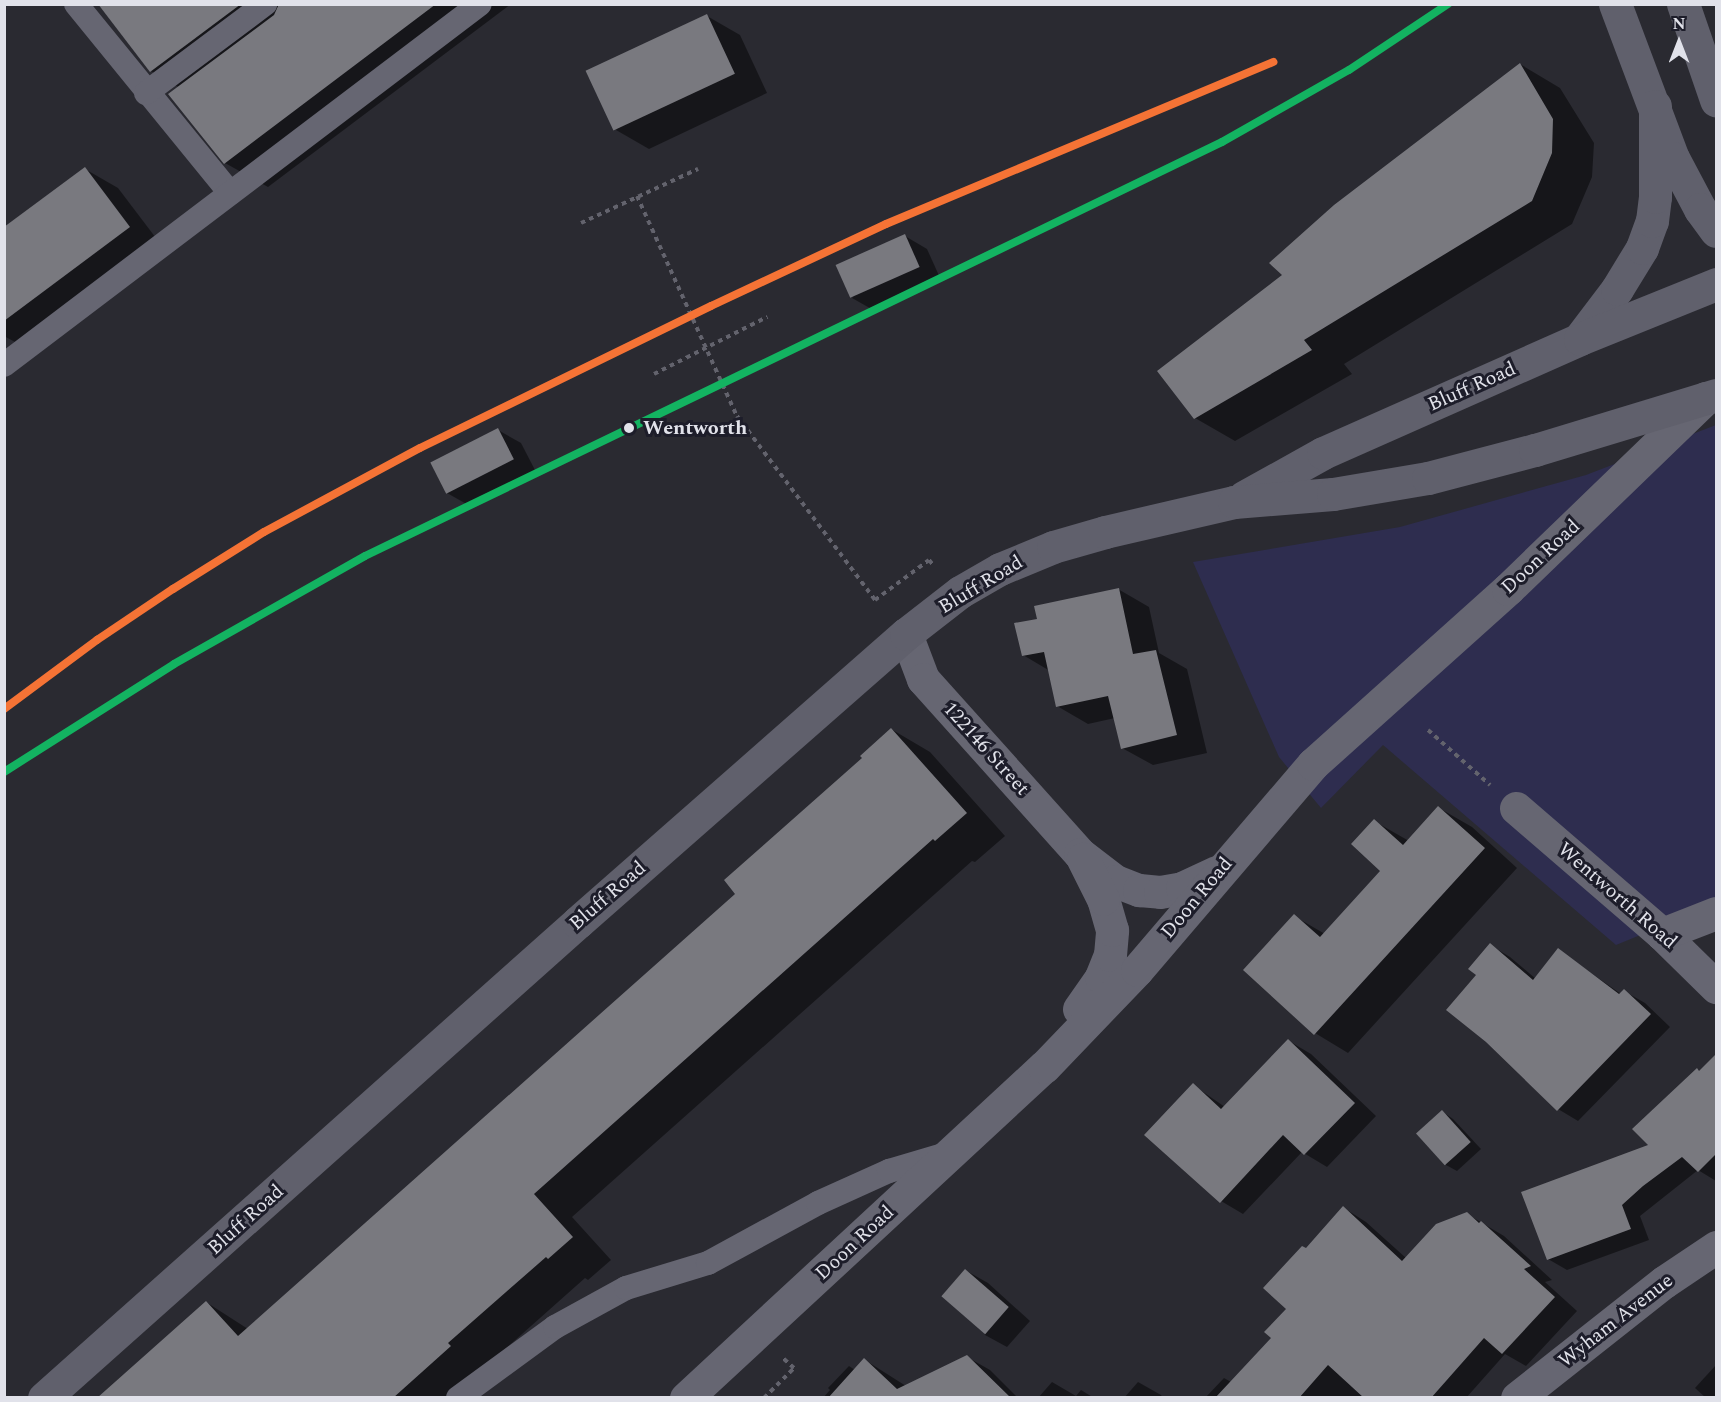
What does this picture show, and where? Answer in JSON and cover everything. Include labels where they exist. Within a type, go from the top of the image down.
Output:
[{"type":"main road","points":[[1615,4],[1673,158],[1700,209],[1716,231]]},
{"type":"main road","points":[[1683,4],[1716,100]]},
{"type":"main road","points":[[1580,339],[1617,289],[1642,248],[1652,221],[1655,197],[1655,106]]},
{"type":"main road","name":"Bluff Road","points":[[1234,502],[1323,453],[1580,339],[1716,284]]},
{"type":"main road","name":"Bluff Road","points":[[44,1398],[906,634],[960,592],[1000,569],[1053,547],[1105,532],[1234,502],[1333,494],[1428,478],[1535,450],[1713,392]]},
{"type":"street","name":"Doon Road","points":[[686,1398],[1044,1067],[1137,970],[1220,870],[1313,764],[1508,588],[1713,392]]},
{"type":"street","name":"122146 Street","points":[[906,634],[923,679],[1080,854],[1115,881],[1160,892],[1182,888],[1220,870]]},
{"type":"street","name":"Wentworth Road","points":[[1516,808],[1662,934],[1716,987]]},
{"type":"street","name":"122146 Street","points":[[1044,1067],[1101,977],[1110,955],[1112,930],[1103,899],[1080,854]]},
{"type":"street","points":[[1662,934],[1716,913]]},
{"type":"street","name":"Wyham Avenue","points":[[1517,1398],[1664,1282],[1716,1247]]},
{"type":"lane","points":[[146,93],[265,4]]},
{"type":"lane","points":[[5,365],[480,4]]},
{"type":"lane","points":[[78,5],[146,93],[230,193]]},
{"type":"lane","points":[[458,1398],[555,1327],[626,1288],[708,1263],[818,1203],[889,1171],[951,1152]]},
{"type":"path","points":[[581,223],[698,169]]},
{"type":"path","points":[[637,196],[737,416],[875,600],[928,560]]},
{"type":"path","points":[[654,374],[767,317]]},
{"type":"path","points":[[1428,730],[1516,808]]},
{"type":"shaded area","points":[[1716,425],[1716,904],[1616,945],[1383,745],[1321,808],[1279,757],[1193,562],[1400,527],[1586,475]]},
{"type":"building","points":[[98,4],[241,4],[150,72]]},
{"type":"building","points":[[279,4],[436,4],[224,164],[168,94],[274,15]]},
{"type":"building","points":[[707,14],[735,74],[613,130],[586,71]]},
{"type":"building","points":[[1520,63],[1553,119],[1552,153],[1532,201],[1304,340],[1312,350],[1194,419],[1157,371],[1282,275],[1269,263],[1334,205]]},
{"type":"building","points":[[85,167],[130,227],[4,321],[4,227]]},
{"type":"building","points":[[905,234],[920,267],[850,298],[836,265]]},
{"type":"building","points":[[498,428],[514,459],[446,494],[430,463]]},
{"type":"building","points":[[1119,588],[1133,654],[1156,650],[1177,735],[1121,749],[1108,696],[1056,707],[1044,652],[1022,656],[1014,623],[1037,619],[1034,606]]},
{"type":"building","points":[[891,728],[967,813],[935,841],[933,839],[534,1194],[573,1237],[548,1259],[546,1257],[448,1343],[451,1346],[393,1398],[97,1398],[206,1301],[238,1336],[735,894],[724,880],[862,758],[860,756]]},
{"type":"building","points":[[1438,806],[1485,848],[1314,1035],[1243,970],[1294,914],[1320,937],[1380,871],[1351,844],[1374,819],[1403,845]]},
{"type":"building","points":[[1490,943],[1533,980],[1558,948],[1619,994],[1624,989],[1651,1014],[1557,1111],[1486,1042],[1446,1010],[1476,975],[1468,969]]},
{"type":"building","points":[[1288,1039],[1355,1103],[1304,1155],[1283,1135],[1220,1203],[1144,1135],[1193,1083],[1221,1109]]},
{"type":"building","points":[[1716,1054],[1716,1154],[1698,1172],[1682,1157],[1643,1186],[1622,1205],[1631,1229],[1547,1260],[1521,1192],[1648,1145],[1632,1129],[1697,1068],[1699,1071]]},
{"type":"building","points":[[1442,1110],[1471,1142],[1445,1165],[1416,1133]]},
{"type":"building","points":[[1343,1206],[1402,1261],[1436,1224],[1467,1212],[1479,1223],[1481,1221],[1531,1266],[1524,1269],[1555,1297],[1502,1354],[1484,1338],[1431,1398],[1364,1398],[1328,1365],[1299,1398],[1215,1398],[1271,1338],[1264,1332],[1286,1309],[1263,1288],[1302,1246],[1306,1248]]},
{"type":"building","points":[[965,1269],[1009,1307],[985,1334],[941,1296]]},
{"type":"building","points":[[967,1355],[1011,1398],[828,1398],[864,1358],[897,1389]]},
{"type":"transit line","points":[[4,772],[174,664],[365,556],[1222,142],[1349,70],[1448,4]]},
{"type":"transit line","points":[[4,709],[97,640],[173,589],[264,532],[420,448],[711,306],[886,224],[1273,62]]},
{"type":"place","name":"Wentworth","points":[[629,428]]}]
